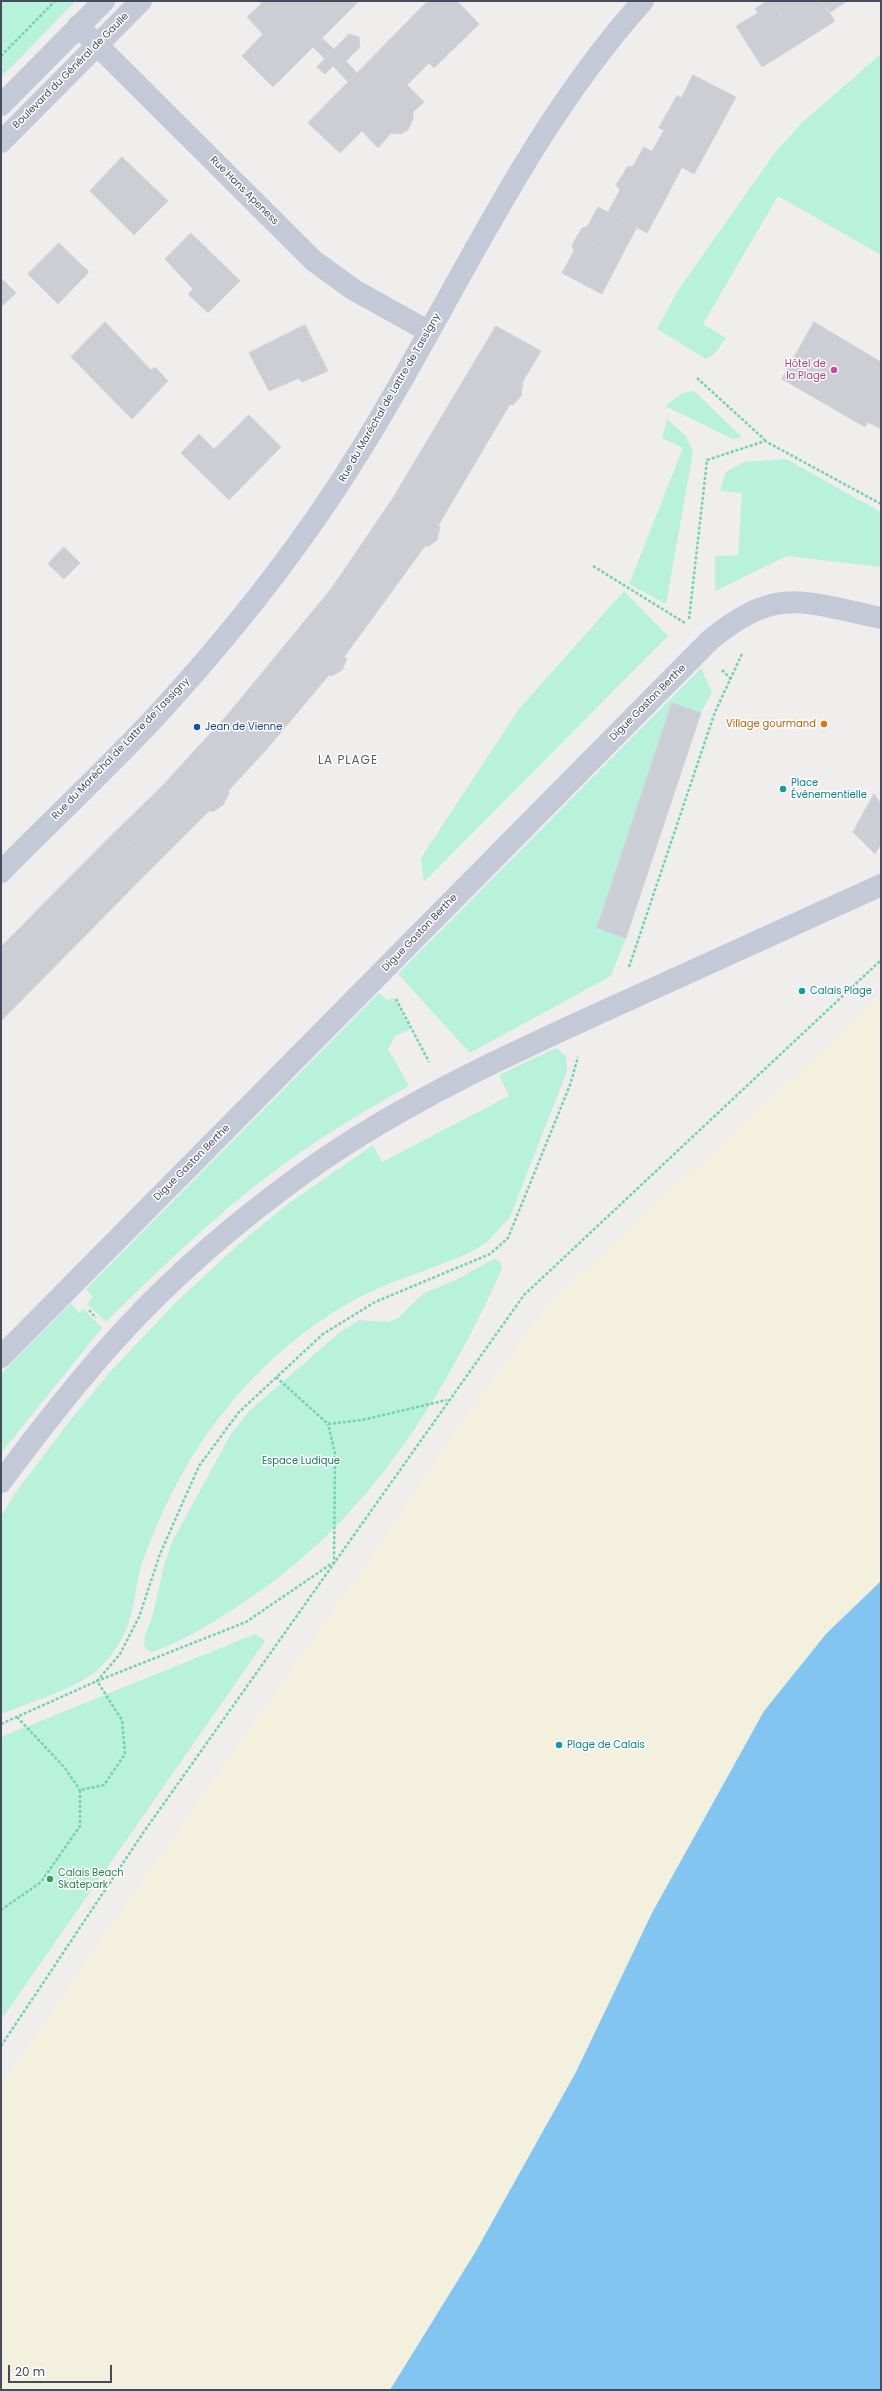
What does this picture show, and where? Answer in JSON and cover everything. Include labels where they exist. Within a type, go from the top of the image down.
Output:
[{"type":"street","points":[[1,105],[104,1]]},
{"type":"street","name":"Boulevard du Général de Gaulle","points":[[1,142],[141,1]]},
{"type":"street","name":"Rue du Maréchal de Lattre de Tassigny","points":[[1,872],[159,713],[231,630],[309,528],[351,466],[543,132],[607,42],[643,1]]},
{"type":"street","name":"Rue Hans Apeness","points":[[78,26],[314,261],[354,290],[428,331]]},
{"type":"street","name":"Digue Gaston Berthe","points":[[1,1357],[703,647],[729,624],[746,614],[779,602],[800,601],[881,618]]},
{"type":"street","points":[[1,1482],[60,1404],[116,1338],[192,1264],[266,1202],[310,1168],[348,1144],[443,1089],[589,1018],[881,885]]},
{"type":"path","points":[[2,54],[55,1]]},
{"type":"path","points":[[697,378],[765,441],[881,504]]},
{"type":"path","points":[[593,566],[688,625],[707,460],[765,441]]},
{"type":"path","points":[[703,647],[710,658],[730,678]]},
{"type":"path","points":[[622,1003],[630,960],[715,712],[743,651]]},
{"type":"path","points":[[1,2046],[143,1833],[448,1400],[524,1295],[881,960]]},
{"type":"path","points":[[382,972],[443,1089]]},
{"type":"path","points":[[97,1681],[120,1654],[139,1617],[160,1554],[199,1466],[239,1412],[323,1334],[368,1306],[490,1254],[508,1238],[570,1084],[589,1018]]},
{"type":"path","points":[[68,1289],[116,1338]]},
{"type":"path","points":[[276,1377],[328,1424],[335,1453],[334,1562]]},
{"type":"path","points":[[328,1424],[362,1420],[448,1400]]},
{"type":"path","points":[[1,1724],[97,1681],[246,1622],[334,1562]]},
{"type":"path","points":[[80,1790],[104,1785],[125,1754],[122,1720],[97,1681]]},
{"type":"path","points":[[1,1910],[41,1882],[80,1826],[80,1790],[66,1768],[17,1717]]},
{"type":"green space","points":[[1,1],[76,1],[1,77]]},
{"type":"green space","points":[[881,54],[881,255],[778,196],[703,324],[726,338],[715,353],[706,359],[657,329],[678,290],[777,150],[805,120]]},
{"type":"green space","points":[[694,391],[742,437],[733,439],[665,406],[682,393]]},
{"type":"green space","points":[[667,419],[686,436],[693,452],[666,604],[629,584],[683,448],[662,438]]},
{"type":"green space","points":[[786,459],[881,512],[881,567],[787,556],[715,591],[715,556],[738,555],[742,493],[720,491],[726,472],[744,462]]},
{"type":"green space","points":[[624,591],[668,636],[424,882],[421,858],[519,709]]},
{"type":"green space","points":[[701,668],[712,692],[701,713],[672,704],[597,928],[626,938],[611,976],[470,1053],[398,974]]},
{"type":"green space","points":[[379,993],[387,1000],[394,998],[411,1029],[395,1036],[388,1049],[409,1086],[322,1138],[260,1182],[188,1243],[106,1322],[87,1304],[93,1297],[86,1289]]},
{"type":"green space","points":[[556,1048],[566,1056],[567,1071],[510,1217],[487,1242],[471,1252],[377,1289],[345,1305],[307,1330],[272,1359],[227,1408],[189,1461],[159,1520],[143,1560],[128,1625],[118,1645],[109,1658],[90,1676],[66,1689],[1,1714],[1,1516],[16,1492],[72,1418],[111,1371],[175,1303],[239,1244],[289,1203],[373,1145],[382,1162],[509,1096],[499,1075]]},
{"type":"green space","name":"Espace Ludique","points":[[496,1259],[500,1262],[502,1269],[452,1368],[424,1415],[392,1460],[358,1502],[320,1542],[278,1578],[232,1610],[183,1639],[152,1652],[146,1649],[144,1644],[145,1636],[153,1614],[164,1565],[173,1540],[231,1434],[249,1411],[339,1333],[359,1320],[388,1322],[398,1318],[424,1293],[458,1279]]},
{"type":"green space","points":[[71,1303],[79,1313],[83,1309],[102,1328],[1,1453],[1,1374]]},
{"type":"green space","name":"Calais Beach Skatepark","points":[[255,1634],[265,1641],[1,2020],[1,1737]]},
{"type":"sand","name":"Plage de Calais","points":[[881,996],[881,1937],[501,2390],[1,2390],[1,2085],[109,1928],[367,1562],[474,1405],[548,1304]]},
{"type":"water","points":[[881,1581],[881,2390],[390,2390],[476,2251],[576,2072],[652,1913],[764,1711],[826,1634]]},
{"type":"building","points":[[261,1],[359,1],[273,87],[242,56],[263,34],[247,17],[261,4]]},
{"type":"building","points":[[428,1],[457,1],[479,24],[434,68],[429,63],[407,85],[424,102],[413,112],[413,119],[408,130],[401,134],[391,133],[378,148],[362,131],[340,153],[308,123]]},
{"type":"building","points":[[767,1],[772,1],[799,44],[762,67],[736,26],[758,13],[755,9]]},
{"type":"building","points":[[772,1],[822,1],[835,21],[799,44]]},
{"type":"building","points":[[822,1],[847,1],[829,13]]},
{"type":"building","points":[[349,34],[359,37],[360,47],[337,70],[333,66],[325,74],[317,67]]},
{"type":"building","points":[[322,38],[334,49],[325,59],[313,47]]},
{"type":"building","points":[[346,61],[357,73],[348,82],[337,70]]},
{"type":"building","points":[[693,75],[736,97],[715,136],[668,112],[677,95],[681,98]]},
{"type":"building","points":[[668,112],[715,136],[694,174],[652,151],[664,130],[659,128]]},
{"type":"building","points":[[644,147],[682,167],[665,200],[622,176],[627,167],[633,166]]},
{"type":"building","points":[[122,157],[168,201],[134,235],[90,191]]},
{"type":"building","points":[[622,176],[665,200],[647,233],[608,212],[620,190],[616,185]]},
{"type":"building","points":[[598,207],[637,227],[620,259],[578,235],[582,228],[587,227]]},
{"type":"building","points":[[191,233],[240,281],[208,313],[188,294],[193,289],[165,259]]},
{"type":"building","points":[[578,235],[620,259],[602,294],[562,273],[574,251],[572,246]]},
{"type":"building","points":[[59,243],[89,272],[58,304],[28,274]]},
{"type":"building","points":[[1,278],[16,293],[1,307]]},
{"type":"building","points":[[105,322],[151,370],[155,367],[168,381],[132,419],[71,357]]},
{"type":"building","name":"Hôtel de la Plage","points":[[814,322],[881,362],[881,429],[868,422],[865,427],[782,379]]},
{"type":"building","points":[[305,325],[328,371],[302,382],[299,378],[269,391],[249,353]]},
{"type":"building","points":[[496,326],[541,351],[523,381],[521,396],[513,405],[510,404],[438,526],[440,527],[437,540],[429,546],[425,546],[344,657],[347,659],[342,670],[332,676],[329,675],[266,750],[228,791],[229,793],[223,805],[212,812],[210,810],[154,866],[116,831],[163,785],[228,714],[331,589],[393,498]]},
{"type":"building","points":[[249,415],[281,447],[229,500],[181,453],[199,434],[214,449]]},
{"type":"building","points":[[64,547],[80,563],[64,579],[48,564]]},
{"type":"building","points":[[672,703],[701,713],[626,938],[597,928]]},
{"type":"building","points":[[874,794],[881,804],[881,819],[875,816],[853,832]]},
{"type":"building","points":[[875,816],[881,819],[881,844],[875,854],[853,832]]},
{"type":"building","points":[[116,831],[154,866],[2,1020],[1,947]]},
{"type":"place","name":"Hôtel de la Plage","points":[[834,370]]},
{"type":"place","name":"Village gourmand","points":[[824,724]]},
{"type":"place","name":"Jean de Vienne","points":[[197,727]]},
{"type":"place","name":"Place Événementielle","points":[[783,789]]},
{"type":"place","name":"Calais Plage","points":[[802,991]]},
{"type":"place","name":"Plage de Calais","points":[[559,1745]]},
{"type":"place","name":"Calais Beach Skatepark","points":[[50,1879]]},
{"type":"district","name":"LA PLAGE","points":[[348,761]]}]
